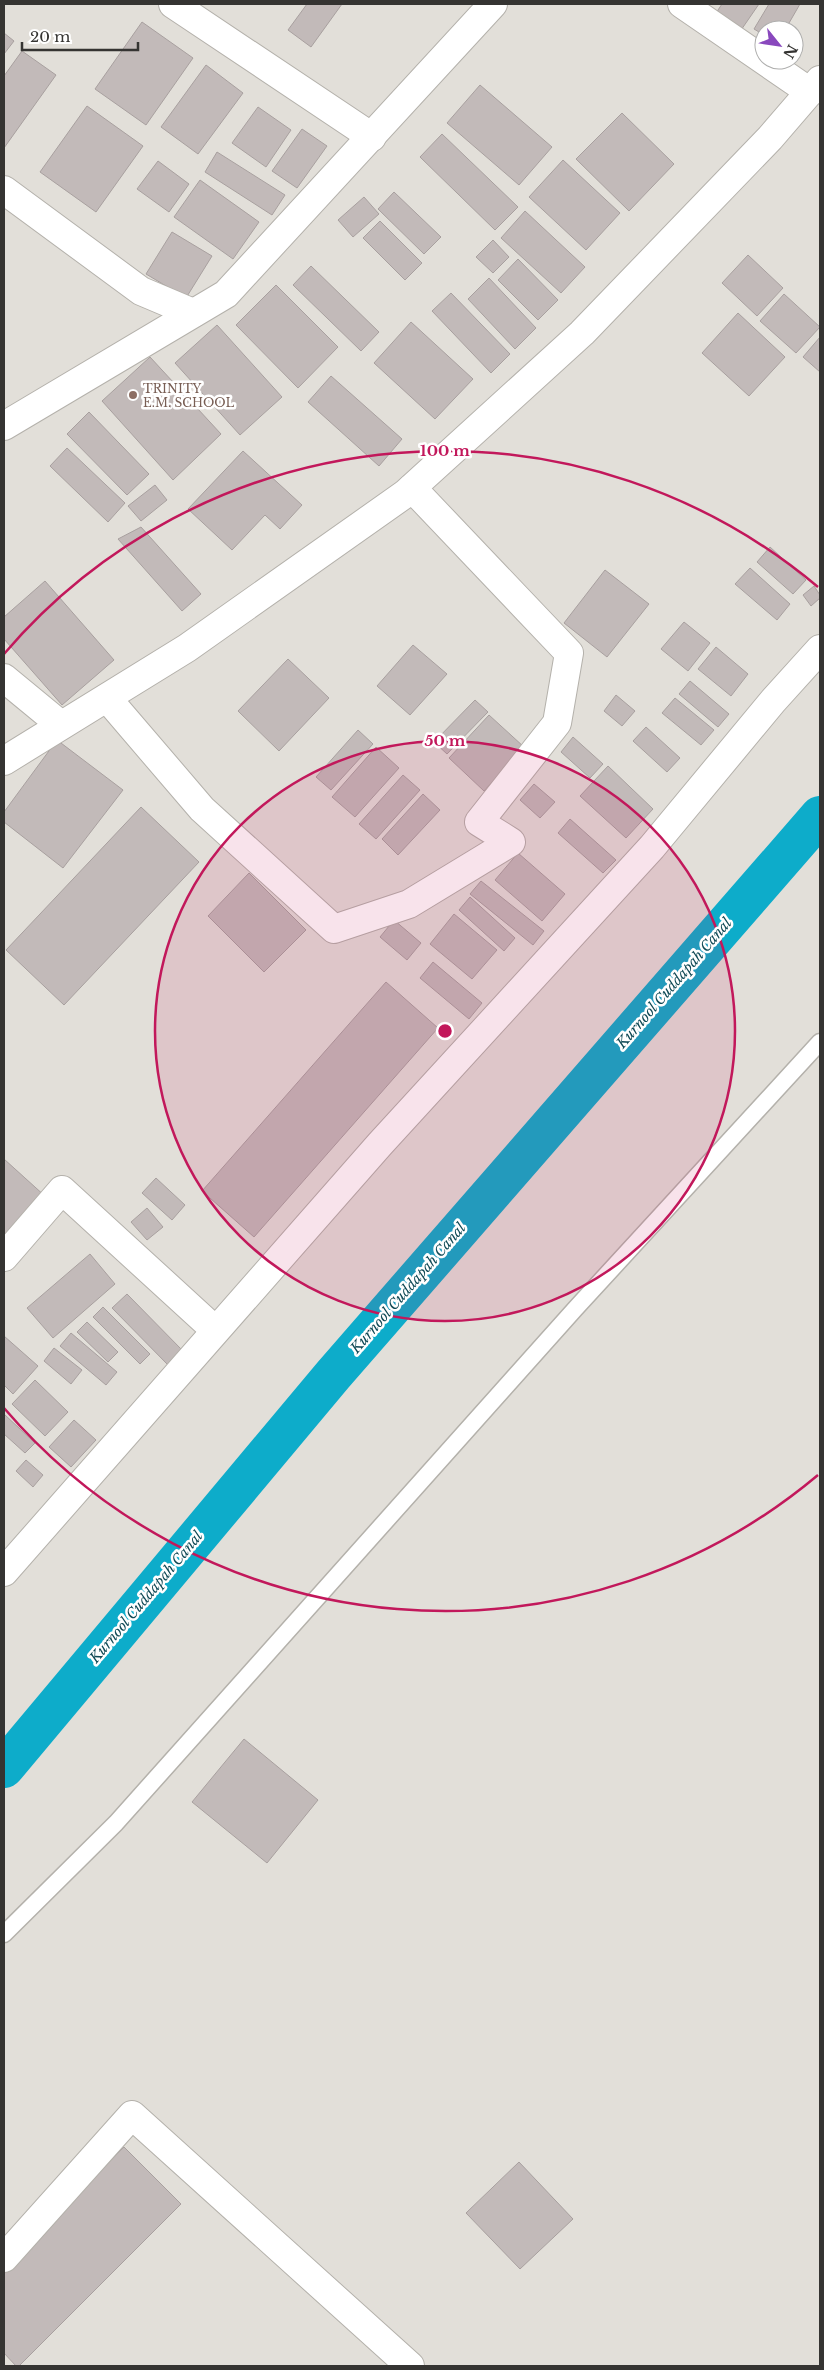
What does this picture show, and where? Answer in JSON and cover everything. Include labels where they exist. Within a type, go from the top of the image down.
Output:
[{"type":"street","points":[[174,4],[372,137]]},
{"type":"street","points":[[4,426],[226,294],[493,4]]},
{"type":"street","points":[[4,761],[187,648],[412,488],[582,333],[770,138],[815,86],[682,4]]},
{"type":"street","points":[[4,190],[141,291],[193,313]]},
{"type":"street","points":[[107,698],[202,809],[334,929],[409,904],[511,842],[478,822],[557,723],[569,653],[412,488]]},
{"type":"street","points":[[4,1572],[380,1144],[652,847],[773,701],[820,649]]},
{"type":"street","points":[[4,678],[61,725]]},
{"type":"street","points":[[4,1257],[62,1190],[215,1330]]},
{"type":"street","points":[[4,2258],[132,2115],[410,2366]]},
{"type":"lane","points":[[4,1934],[116,1823],[575,1309],[820,1042]]},
{"type":"building","points":[[307,4],[342,4],[311,47],[288,30]]},
{"type":"building","points":[[722,4],[759,4],[739,33],[714,16]]},
{"type":"building","points":[[769,4],[800,4],[791,20],[759,20]]},
{"type":"building","points":[[142,22],[193,58],[146,125],[95,89]]},
{"type":"building","points":[[4,33],[14,41],[4,54]]},
{"type":"building","points":[[22,51],[56,75],[4,148],[4,76]]},
{"type":"building","points":[[206,65],[243,93],[198,154],[161,127]]},
{"type":"building","points":[[480,85],[552,147],[519,185],[447,123]]},
{"type":"building","points":[[87,106],[143,146],[96,212],[40,172]]},
{"type":"building","points":[[258,107],[291,130],[266,167],[232,143]]},
{"type":"building","points":[[622,113],[674,164],[629,211],[576,159]]},
{"type":"building","points":[[302,129],[327,146],[297,188],[272,171]]},
{"type":"building","points":[[442,134],[518,207],[495,230],[420,157]]},
{"type":"building","points":[[217,152],[285,195],[272,215],[205,172]]},
{"type":"building","points":[[563,160],[620,213],[586,250],[529,197]]},
{"type":"building","points":[[158,161],[189,184],[169,212],[137,189]]},
{"type":"building","points":[[200,180],[259,222],[233,259],[174,217]]},
{"type":"building","points":[[394,192],[441,237],[424,254],[378,209]]},
{"type":"building","points":[[364,197],[379,214],[353,237],[338,220]]},
{"type":"building","points":[[525,211],[585,267],[561,293],[501,238]]},
{"type":"building","points":[[380,221],[422,263],[405,280],[363,238]]},
{"type":"building","points":[[172,232],[212,256],[186,298],[146,274]]},
{"type":"building","points":[[493,240],[509,257],[493,273],[476,257]]},
{"type":"building","points":[[748,255],[783,288],[757,316],[722,283]]},
{"type":"building","points":[[518,259],[558,300],[538,320],[498,280]]},
{"type":"building","points":[[311,266],[379,332],[361,351],[293,285]]},
{"type":"building","points":[[489,278],[536,328],[515,349],[468,299]]},
{"type":"building","points":[[276,285],[338,347],[298,388],[236,325]]},
{"type":"building","points":[[451,293],[510,354],[491,373],[432,311]]},
{"type":"building","points":[[784,294],[820,327],[796,353],[760,321]]},
{"type":"building","points":[[738,313],[785,357],[749,396],[702,353]]},
{"type":"building","points":[[411,322],[473,379],[435,419],[374,363]]},
{"type":"building","points":[[217,325],[282,397],[240,435],[175,363]]},
{"type":"building","points":[[820,337],[820,372],[803,357]]},
{"type":"building","points":[[150,357],[221,434],[173,480],[102,401]]},
{"type":"building","points":[[331,376],[402,439],[379,466],[308,402]]},
{"type":"building","points":[[89,412],[149,474],[127,495],[67,434]]},
{"type":"building","points":[[67,448],[125,503],[108,522],[50,466]]},
{"type":"building","points":[[243,451],[302,505],[280,529],[265,515],[232,550],[188,509]]},
{"type":"building","points":[[155,485],[167,500],[141,521],[128,506]]},
{"type":"building","points":[[141,527],[201,594],[182,611],[118,539]]},
{"type":"building","points":[[770,547],[806,580],[793,594],[757,562]]},
{"type":"building","points":[[750,568],[790,604],[777,620],[735,584]]},
{"type":"building","points":[[605,570],[649,604],[607,657],[564,623]]},
{"type":"building","points":[[45,581],[114,660],[62,705],[4,639],[4,617]]},
{"type":"building","points":[[814,586],[820,598],[811,606],[803,595]]},
{"type":"building","points":[[684,622],[710,643],[688,671],[661,649]]},
{"type":"building","points":[[413,645],[447,674],[410,715],[377,686]]},
{"type":"building","points":[[716,647],[748,674],[731,696],[698,669]]},
{"type":"building","points":[[288,659],[329,698],[279,751],[238,711]]},
{"type":"building","points":[[690,681],[729,714],[718,727],[679,694]]},
{"type":"building","points":[[616,695],[635,711],[622,726],[604,711]]},
{"type":"building","points":[[675,698],[714,730],[701,745],[662,713]]},
{"type":"building","points":[[475,700],[488,712],[447,754],[434,742]]},
{"type":"building","points":[[489,715],[524,747],[484,791],[449,758]]},
{"type":"building","points":[[646,727],[680,758],[667,772],[633,741]]},
{"type":"building","points":[[358,730],[373,744],[331,790],[316,777]]},
{"type":"building","points":[[573,737],[603,764],[590,778],[561,752]]},
{"type":"building","points":[[57,740],[123,790],[63,868],[4,822],[4,812]]},
{"type":"building","points":[[376,747],[399,768],[355,817],[332,797]]},
{"type":"building","points":[[608,766],[653,809],[626,838],[580,796]]},
{"type":"building","points":[[403,775],[420,790],[376,839],[359,824]]},
{"type":"building","points":[[534,784],[555,802],[540,818],[520,800]]},
{"type":"building","points":[[423,794],[440,810],[398,855],[382,839]]},
{"type":"building","points":[[141,807],[199,862],[64,1005],[6,950]]},
{"type":"building","points":[[570,819],[616,860],[603,873],[558,833]]},
{"type":"building","points":[[518,853],[565,894],[542,921],[495,880]]},
{"type":"building","points":[[249,873],[306,930],[264,972],[208,916]]},
{"type":"building","points":[[481,881],[544,931],[533,945],[470,894]]},
{"type":"building","points":[[470,897],[515,938],[504,951],[459,910]]},
{"type":"building","points":[[454,914],[497,950],[472,979],[430,944]]},
{"type":"building","points":[[394,920],[421,943],[407,960],[380,937]]},
{"type":"building","points":[[433,962],[482,1003],[469,1019],[420,978]]},
{"type":"building","points":[[386,982],[438,1028],[254,1237],[202,1191]]},
{"type":"building","points":[[4,1159],[46,1197],[4,1245]]},
{"type":"building","points":[[156,1178],[185,1205],[172,1220],[142,1193]]},
{"type":"building","points":[[147,1208],[163,1227],[147,1240],[131,1222]]},
{"type":"building","points":[[90,1254],[115,1284],[53,1338],[27,1308]]},
{"type":"building","points":[[127,1294],[182,1350],[168,1365],[112,1308]]},
{"type":"building","points":[[103,1307],[150,1354],[140,1364],[93,1317]]},
{"type":"building","points":[[87,1322],[118,1352],[108,1362],[77,1332]]},
{"type":"building","points":[[71,1333],[117,1372],[106,1385],[60,1346]]},
{"type":"building","points":[[4,1336],[38,1366],[13,1394],[4,1385]]},
{"type":"building","points":[[54,1348],[82,1370],[71,1384],[44,1361]]},
{"type":"building","points":[[35,1380],[68,1412],[45,1436],[12,1404]]},
{"type":"building","points":[[4,1414],[35,1443],[25,1453],[4,1434]]},
{"type":"building","points":[[74,1420],[96,1440],[71,1467],[49,1447]]},
{"type":"building","points":[[26,1460],[43,1475],[33,1487],[16,1471]]},
{"type":"building","points":[[244,1739],[318,1800],[267,1863],[192,1802]]},
{"type":"building","points":[[124,2147],[181,2204],[19,2366],[16,2366],[4,2353],[4,2268]]},
{"type":"building","points":[[519,2162],[573,2219],[520,2269],[466,2213]]},
{"type":"waterway","name":"Kurnool Cuddapah Canal","points":[[4,1768],[333,1375],[820,816]]},
{"type":"place","name":"TRINITY E.M. SCHOOL","points":[[133,395]]}]
